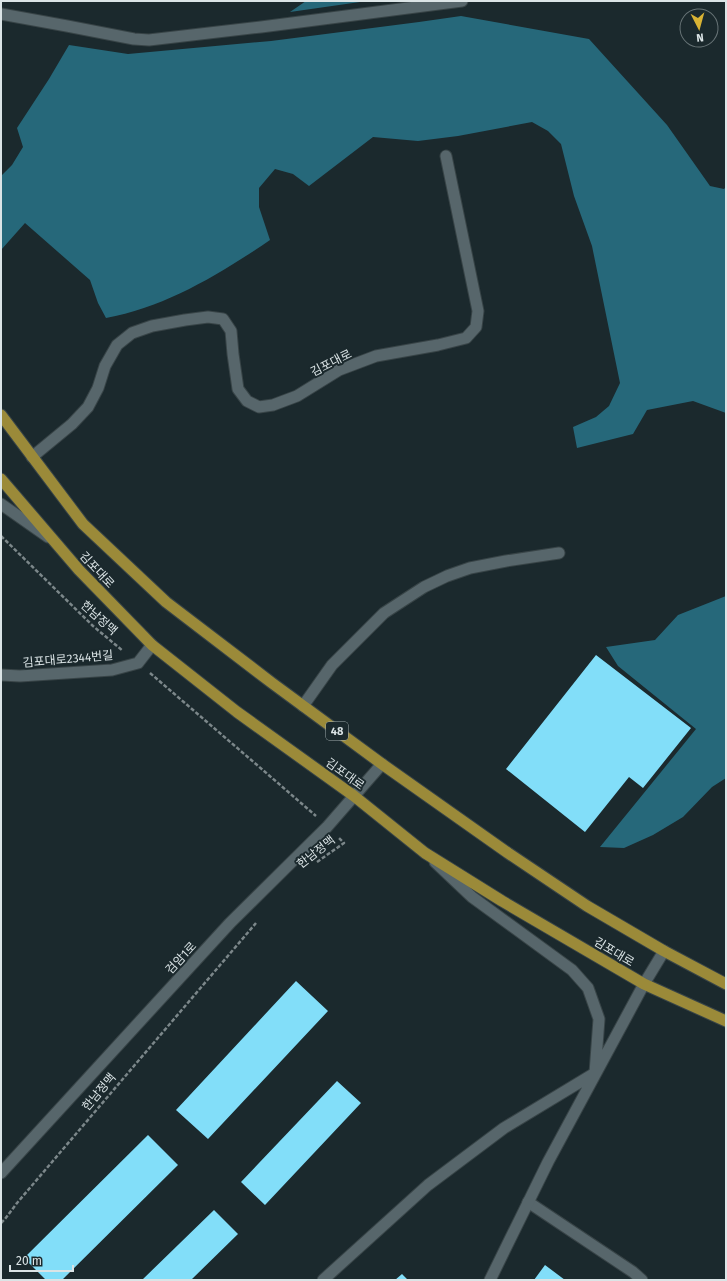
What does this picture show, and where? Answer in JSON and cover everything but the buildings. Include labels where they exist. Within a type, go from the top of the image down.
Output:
[{"type":"main road","name":"김포대로","points":[[1,415],[83,524],[166,602],[382,764],[508,853],[587,906],[664,951],[726,984]]},
{"type":"main road","name":"김포대로","points":[[1,479],[79,570],[152,645],[237,712],[354,796],[425,853],[502,901],[644,984],[726,1021]]},
{"type":"street","points":[[1,14],[134,39],[149,40],[261,28],[462,1]]},
{"type":"street","name":"김포대로","points":[[32,456],[72,424],[88,407],[117,345],[132,332],[152,326],[208,317],[223,319],[231,331],[238,389],[247,401],[259,407],[273,406],[297,396],[340,370],[376,356],[438,345],[466,338],[476,327],[478,311],[446,156]]},
{"type":"street","points":[[1,504],[54,541]]},
{"type":"street","points":[[303,706],[332,665],[384,613],[424,587],[447,576],[470,568],[559,553]]},
{"type":"street","points":[[138,663],[152,645]]},
{"type":"street","name":"김포대로2344번길","points":[[1,675],[20,676],[112,670],[138,663]]},
{"type":"street","name":"검암1로","points":[[1,1173],[230,924],[327,827],[382,764]]},
{"type":"street","points":[[425,853],[472,897],[572,970],[588,988],[599,1019],[595,1073]]},
{"type":"street","points":[[490,1280],[548,1162],[595,1073],[664,951]]},
{"type":"street","points":[[323,1280],[434,1181],[504,1128],[595,1073]]},
{"type":"street","points":[[528,1202],[633,1272],[642,1280]]},
{"type":"path","name":"한남정맥","points":[[1,536],[93,626],[264,770],[344,843],[312,865]]},
{"type":"path","name":"한남정맥","points":[[1,1223],[6,1219],[17,1202],[257,921]]},
{"type":"shaded area","points":[[306,1],[367,1],[290,12]]},
{"type":"shaded area","points":[[461,16],[589,39],[667,125],[710,186],[724,189],[726,187],[726,413],[693,401],[647,410],[633,434],[577,448],[573,427],[596,417],[609,406],[620,383],[592,246],[574,196],[561,144],[548,131],[532,122],[458,136],[418,141],[373,137],[309,186],[293,174],[275,169],[259,188],[259,207],[270,240],[232,265],[192,288],[150,306],[128,313],[106,318],[98,303],[90,280],[25,223],[1,250],[1,176],[12,165],[23,147],[17,128],[69,45],[128,54],[271,41]]},
{"type":"shaded area","points":[[726,596],[726,778],[712,787],[683,817],[653,835],[624,848],[600,847],[696,729],[618,666],[606,647],[655,640],[678,615]]}]
